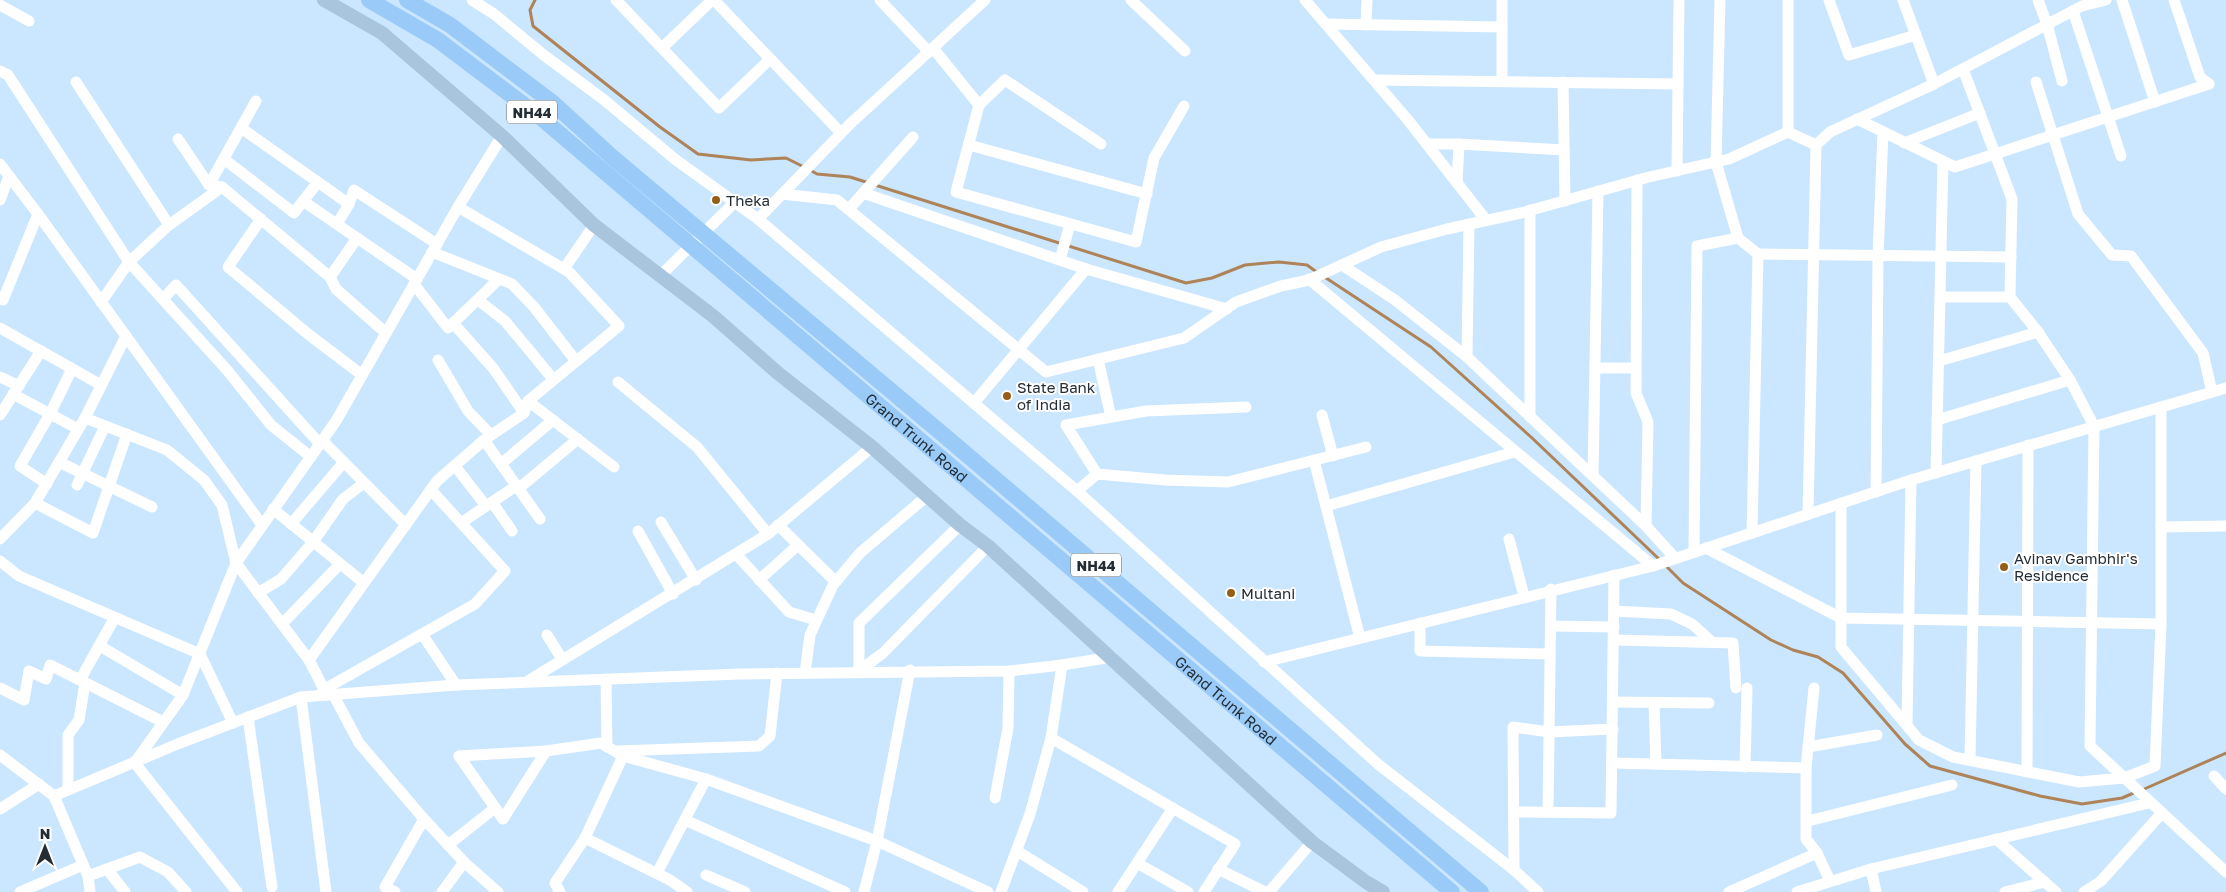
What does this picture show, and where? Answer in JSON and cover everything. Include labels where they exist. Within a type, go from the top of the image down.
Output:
[{"type":"highway","name":"Grand Trunk Road","points":[[369,0],[438,40],[540,117],[1452,892]]},
{"type":"highway","name":"Grand Trunk Road","points":[[407,0],[450,25],[553,103],[612,157],[946,436],[1482,892]]},
{"type":"main road","points":[[324,0],[382,33],[502,136],[594,225],[713,316],[779,374],[872,447],[960,525],[988,546],[1112,657],[1312,842],[1366,882],[1384,892]]},
{"type":"street","points":[[472,0],[494,14],[603,99],[676,160],[758,219],[1077,491],[1379,765],[1514,870],[1538,892]]},
{"type":"street","points":[[616,0],[719,108],[770,59]]},
{"type":"street","points":[[662,48],[713,0],[841,133]]},
{"type":"street","points":[[880,0],[931,50],[979,105]]},
{"type":"street","points":[[758,219],[841,133],[985,0]]},
{"type":"street","points":[[1131,0],[1185,51]]},
{"type":"street","points":[[1305,0],[1427,144],[1486,220]]},
{"type":"street","points":[[1366,25],[1367,0]]},
{"type":"street","points":[[1502,0],[1502,82]]},
{"type":"street","points":[[1677,171],[1679,0]]},
{"type":"street","points":[[1720,0],[1716,162],[1738,238],[1758,254],[2011,257]]},
{"type":"street","points":[[1788,0],[1788,132]]},
{"type":"street","points":[[1829,0],[1849,55],[1916,35]]},
{"type":"street","points":[[1903,0],[1934,84]]},
{"type":"street","points":[[2038,0],[2047,24],[2062,80]]},
{"type":"street","points":[[1808,514],[1816,145],[1830,132],[1934,84],[2073,11],[2106,0]]},
{"type":"street","points":[[2122,0],[2156,102]]},
{"type":"street","points":[[1857,119],[1955,168],[2209,84],[2200,77],[2174,0]]},
{"type":"street","points":[[0,5],[29,21]]},
{"type":"street","points":[[2073,11],[2121,156]]},
{"type":"street","points":[[1326,24],[1502,27]]},
{"type":"street","points":[[1963,69],[2012,199],[2010,297],[2038,332],[2070,380],[2094,426],[2090,746],[2146,800],[2226,872]]},
{"type":"street","points":[[0,71],[8,76],[129,262],[226,370],[271,425],[311,457]]},
{"type":"street","points":[[1101,144],[1005,80],[979,105],[956,192],[1136,242],[1154,158],[1184,106]]},
{"type":"street","points":[[1374,80],[1678,84]]},
{"type":"street","points":[[76,82],[170,225]]},
{"type":"street","points":[[1563,82],[1565,201]]},
{"type":"street","points":[[2036,82],[2078,214],[2112,255],[2130,256],[2153,286],[2203,353],[2212,392]]},
{"type":"street","points":[[209,185],[256,101]]},
{"type":"street","points":[[1904,142],[1980,113]]},
{"type":"street","points":[[241,128],[349,204]]},
{"type":"street","points":[[782,194],[837,200],[1046,372],[1184,338],[1236,302],[1312,278],[1381,248],[1565,201],[1637,180],[1729,159],[1788,132],[1816,145]]},
{"type":"street","points":[[1876,492],[1878,256],[1883,132]]},
{"type":"street","points":[[135,762],[183,695],[236,563],[336,421],[434,248],[502,136]]},
{"type":"street","points":[[849,209],[913,136]]},
{"type":"street","points":[[178,139],[209,185],[222,187],[261,219],[330,277],[336,290],[386,333]]},
{"type":"street","points":[[1427,144],[1564,150]]},
{"type":"street","points":[[1457,183],[1459,144]]},
{"type":"street","points":[[969,145],[1146,194]]},
{"type":"street","points":[[224,159],[294,213],[318,182]]},
{"type":"street","points":[[1936,473],[1943,162]]},
{"type":"street","points":[[0,164],[262,525]]},
{"type":"street","points":[[0,200],[10,176]]},
{"type":"street","points":[[1637,180],[1636,392],[1648,422],[1646,526]]},
{"type":"street","points":[[102,302],[129,262],[170,225],[222,187]]},
{"type":"street","points":[[337,224],[349,204],[354,190],[434,248],[512,284],[534,306],[576,361]]},
{"type":"street","points":[[865,191],[1061,257],[1086,269],[1226,309]]},
{"type":"street","points":[[1593,476],[1598,191]]},
{"type":"street","points":[[303,201],[357,238],[415,282],[448,328],[499,279]]},
{"type":"street","points":[[660,276],[735,202]]},
{"type":"street","points":[[309,660],[438,481],[488,437],[524,413],[528,401],[619,326],[564,269],[458,207]]},
{"type":"street","points":[[1530,210],[1530,417]]},
{"type":"street","points":[[0,299],[4,300],[38,214]]},
{"type":"street","points":[[261,219],[228,267],[362,376]]},
{"type":"street","points":[[1061,257],[1070,224]]},
{"type":"street","points":[[1467,357],[1469,224]]},
{"type":"street","points":[[564,269],[594,225]]},
{"type":"street","points":[[330,277],[357,238]]},
{"type":"street","points":[[1694,552],[1696,246],[1738,238]]},
{"type":"street","points":[[1752,533],[1758,254]]},
{"type":"street","points":[[1342,265],[1395,300],[1467,357],[1646,526],[1672,559]]},
{"type":"street","points":[[974,403],[1086,269]]},
{"type":"street","points":[[1312,278],[1655,565]]},
{"type":"street","points":[[163,299],[176,285],[321,442],[344,462],[406,525]]},
{"type":"street","points":[[1940,297],[2010,297]]},
{"type":"street","points":[[478,300],[505,321],[553,379]]},
{"type":"street","points":[[453,323],[493,368],[524,413]]},
{"type":"street","points":[[0,328],[102,385]]},
{"type":"street","points":[[1939,361],[2038,332]]},
{"type":"street","points":[[0,539],[36,503],[85,418],[126,336]]},
{"type":"street","points":[[0,415],[41,351]]},
{"type":"street","points":[[1098,359],[1112,417]]},
{"type":"street","points":[[438,360],[468,411],[488,437],[501,464],[540,519]]},
{"type":"street","points":[[47,484],[20,466],[50,414],[72,368]]},
{"type":"street","points":[[1595,368],[1636,368]]},
{"type":"street","points":[[0,377],[50,414],[78,429]]},
{"type":"street","points":[[1937,420],[2070,380]]},
{"type":"street","points":[[618,382],[697,447],[768,534]]},
{"type":"street","points":[[1264,662],[1655,565],[1911,480],[2226,388]]},
{"type":"street","points":[[528,401],[614,467]]},
{"type":"street","points":[[1097,474],[1066,425],[1146,411],[1246,407]]},
{"type":"street","points":[[1841,503],[1841,647],[1919,740],[1952,757],[2027,772],[2079,782],[2127,781],[2155,766],[2161,624],[2161,407]]},
{"type":"street","points":[[1322,415],[1333,456]]},
{"type":"street","points":[[85,418],[167,450],[204,480],[222,505],[236,563],[309,660],[359,743],[448,846],[498,892]]},
{"type":"street","points":[[501,464],[553,420]]},
{"type":"street","points":[[77,484],[105,426]]},
{"type":"street","points":[[36,503],[92,533],[127,434]]},
{"type":"street","points":[[461,523],[517,487],[578,439]]},
{"type":"street","points":[[2027,772],[2028,445]]},
{"type":"street","points":[[526,682],[696,580],[768,534],[872,447]]},
{"type":"street","points":[[1077,491],[1097,474],[1165,480],[1228,482],[1366,447]]},
{"type":"street","points":[[1326,506],[1511,452]]},
{"type":"street","points":[[1314,460],[1360,638]]},
{"type":"street","points":[[1970,760],[1976,461]]},
{"type":"street","points":[[59,462],[152,507]]},
{"type":"street","points":[[292,524],[344,462]]},
{"type":"street","points":[[455,466],[512,531]]},
{"type":"street","points":[[1907,725],[1911,480]]},
{"type":"street","points":[[258,593],[281,579],[313,542],[343,499],[364,483]]},
{"type":"street","points":[[328,694],[422,634],[475,604],[505,571],[432,490]]},
{"type":"street","points":[[805,672],[810,635],[836,582],[860,553],[927,496]]},
{"type":"street","points":[[273,509],[364,583]]},
{"type":"street","points":[[661,522],[696,580]]},
{"type":"street","points":[[778,525],[836,582]]},
{"type":"street","points":[[859,671],[859,623],[960,525]]},
{"type":"street","points":[[2161,527],[2226,526]]},
{"type":"street","points":[[638,531],[673,594]]},
{"type":"street","points":[[1509,539],[1524,596]]},
{"type":"street","points":[[759,580],[798,544]]},
{"type":"street","points":[[859,671],[883,653],[988,546]]},
{"type":"street","points":[[1706,548],[1841,618],[2161,624]]},
{"type":"street","points":[[736,554],[789,612],[816,620]]},
{"type":"street","points":[[0,561],[19,576],[114,619],[200,654],[232,723]]},
{"type":"street","points":[[282,624],[340,564]]},
{"type":"street","points":[[1514,812],[1611,813],[1614,574]]},
{"type":"street","points":[[1548,812],[1551,590]]},
{"type":"street","points":[[1614,611],[1671,614],[1692,624],[1712,642]]},
{"type":"street","points":[[68,789],[68,735],[79,720],[83,681],[114,619]]},
{"type":"street","points":[[1420,623],[1420,651],[1550,654]]},
{"type":"street","points":[[1551,626],[1614,627]]},
{"type":"street","points":[[422,634],[456,685]]},
{"type":"street","points":[[547,635],[562,659]]},
{"type":"street","points":[[1614,640],[1732,643],[1741,688],[1745,767]]},
{"type":"street","points":[[100,646],[183,695]]},
{"type":"street","points":[[54,796],[232,723],[301,698],[328,694],[456,685],[777,672],[1009,671],[1112,657]]},
{"type":"street","points":[[0,688],[24,700],[29,671],[46,679],[50,665],[163,722]]},
{"type":"street","points":[[1001,892],[1030,814],[1051,738],[1062,665]]},
{"type":"street","points":[[864,892],[877,841],[910,670]]},
{"type":"street","points":[[995,798],[1008,728],[1009,671]]},
{"type":"street","points":[[614,751],[759,746],[770,736],[777,672]]},
{"type":"street","points":[[560,892],[555,883],[585,838],[614,751],[606,679]]},
{"type":"street","points":[[1814,688],[1806,768],[1808,820],[1806,840],[1816,853],[1824,886]]},
{"type":"street","points":[[301,698],[326,892]]},
{"type":"street","points":[[1613,702],[1709,704]]},
{"type":"street","points":[[1654,703],[1656,764]]},
{"type":"street","points":[[248,718],[272,887]]},
{"type":"street","points":[[1514,870],[1514,727],[1549,732],[1613,730]]},
{"type":"street","points":[[1808,747],[1877,735]]},
{"type":"street","points":[[1051,738],[1235,844],[1204,892]]},
{"type":"street","points":[[546,751],[503,819],[458,756],[546,751],[601,743],[614,751],[706,779],[877,841],[988,892]]},
{"type":"street","points":[[0,754],[54,796],[88,876],[90,892]]},
{"type":"street","points":[[135,762],[237,892]]},
{"type":"street","points":[[1612,763],[1806,768]]},
{"type":"street","points":[[2214,776],[2226,789]]},
{"type":"street","points":[[657,873],[706,779]]},
{"type":"street","points":[[0,809],[39,784]]},
{"type":"street","points":[[1808,820],[1952,785]]},
{"type":"street","points":[[1797,892],[1824,886],[1871,869],[2146,800]]},
{"type":"street","points":[[448,846],[495,808]]},
{"type":"street","points":[[1118,892],[1173,808]]},
{"type":"street","points":[[2084,892],[2101,881],[2162,814]]},
{"type":"street","points":[[395,892],[384,886],[424,819]]},
{"type":"street","points":[[685,820],[844,892]]},
{"type":"street","points":[[585,838],[657,873],[687,892]]},
{"type":"street","points":[[1996,839],[2056,892]]},
{"type":"street","points":[[1269,892],[1312,842]]},
{"type":"street","points":[[1016,851],[1082,892]]},
{"type":"street","points":[[1729,892],[1816,853]]},
{"type":"street","points":[[88,876],[140,856],[168,872],[186,892]]},
{"type":"street","points":[[442,892],[464,862]]},
{"type":"street","points":[[1137,863],[1188,892]]},
{"type":"street","points":[[20,892],[37,888],[83,865]]},
{"type":"street","points":[[107,869],[125,892]]},
{"type":"street","points":[[1218,869],[1265,892]]},
{"type":"street","points":[[1871,869],[1876,892]]},
{"type":"street","points":[[706,875],[745,892]]},
{"type":"street","points":[[2004,892],[2045,882]]},
{"type":"waterway","points":[[535,0],[530,10],[533,26],[660,127],[698,154],[751,160],[786,158],[804,167]]},
{"type":"waterway","points":[[810,170],[817,174],[850,177],[869,183]]},
{"type":"waterway","points":[[875,185],[1186,283],[1212,278],[1245,265],[1279,262],[1307,265],[1318,273]]},
{"type":"waterway","points":[[1323,276],[1431,347],[1531,437],[1660,560]]},
{"type":"waterway","points":[[1664,564],[1683,583],[1771,640],[1793,650],[1818,657],[1843,673],[1905,744],[1930,766],[2040,796],[2082,804],[2122,798],[2136,792]]},
{"type":"waterway","points":[[2142,790],[2226,753]]},
{"type":"place","name":"Theka","points":[[716,200]]},
{"type":"place","name":"State Bank of India","points":[[1007,396]]},
{"type":"place","name":"Avinav Gambhir's Residence","points":[[2004,567]]},
{"type":"place","name":"Multani","points":[[1231,593]]}]
